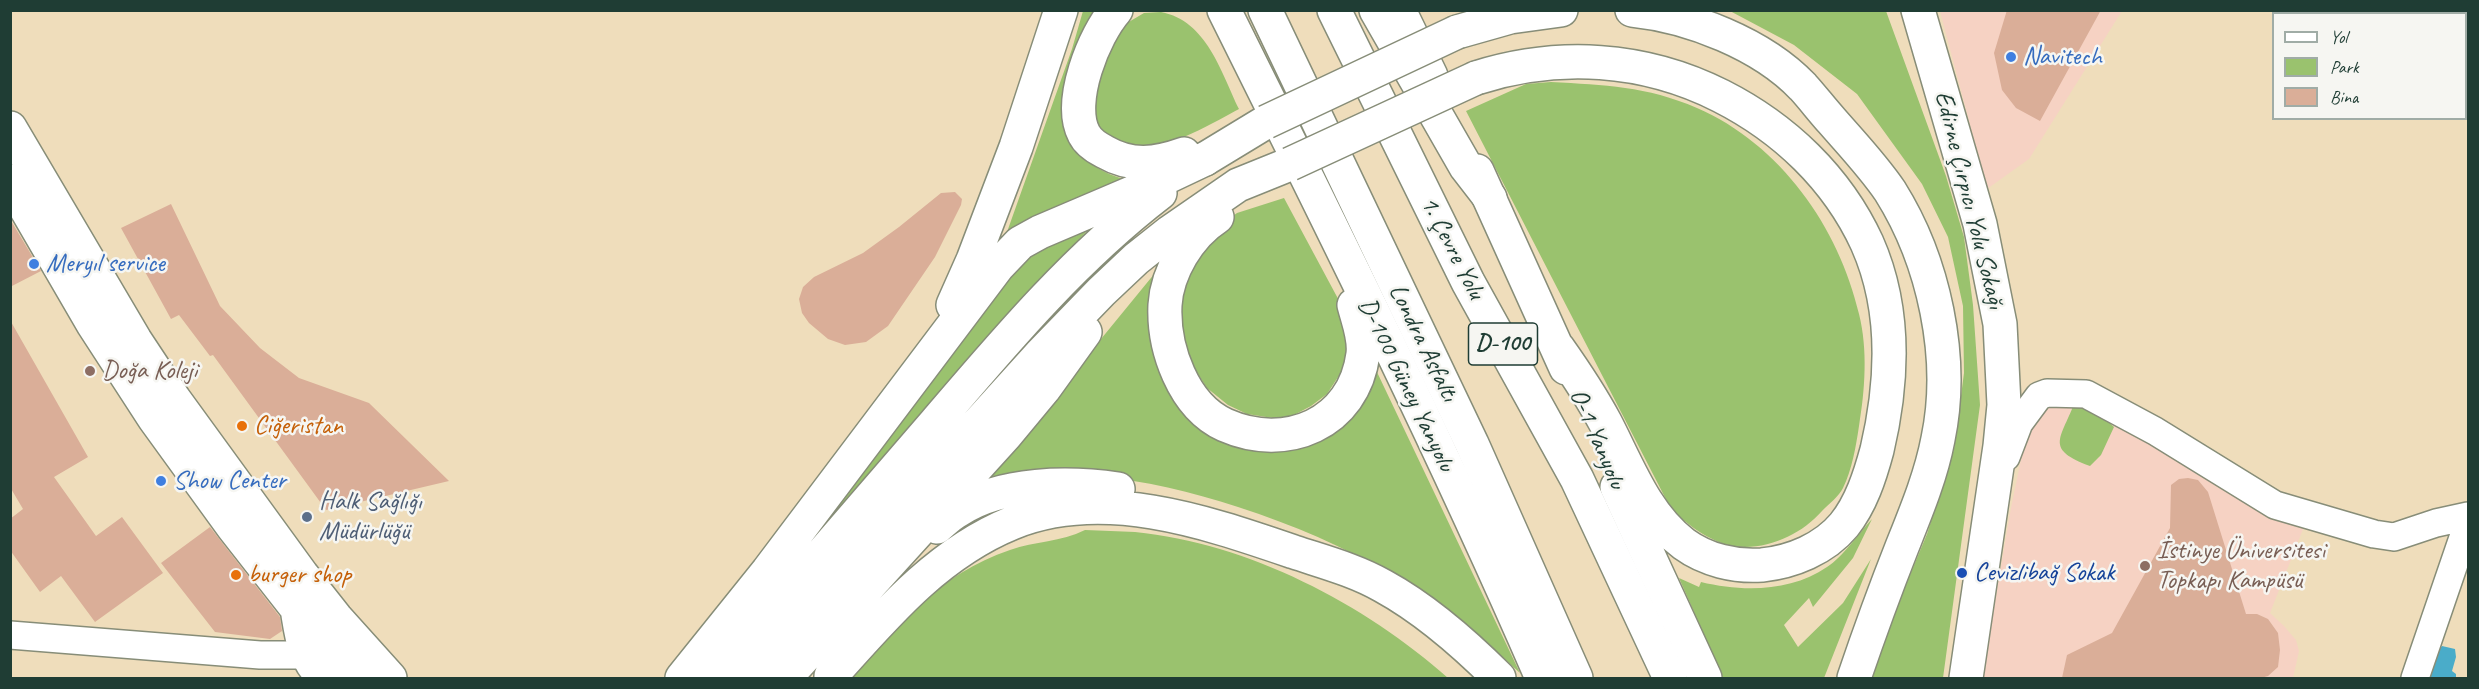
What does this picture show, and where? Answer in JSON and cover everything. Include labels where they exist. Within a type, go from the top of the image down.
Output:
[{"type":"main road","points":[[923,363],[973,260],[1016,147],[1061,10]]},
{"type":"main road","points":[[1116,10],[1105,23],[1097,38],[1081,91],[1079,117],[1084,135],[1095,147],[1123,160],[1142,164],[1167,160],[1266,108],[1457,32],[1510,17],[1561,10]]},
{"type":"main road","points":[[1198,10],[1209,22],[1266,108]]},
{"type":"main road","name":"D-100 Güney Yanyolu","points":[[1224,10],[1266,108],[1340,248],[1473,523],[1542,678]]},
{"type":"main road","name":"Londra Asfaltı","points":[[1265,10],[1472,444],[1576,678]]},
{"type":"main road","name":"1. Çevre Yolu","points":[[1334,10],[1468,282],[1577,479],[1670,678]]},
{"type":"main road","points":[[1376,10],[1466,167],[1490,198]]},
{"type":"main road","points":[[1399,10],[1490,198]]},
{"type":"main road","points":[[1632,10],[1668,16],[1698,25],[1756,51],[1802,85],[1860,152],[1890,191],[1925,267],[1938,322],[1943,366],[1943,406],[1938,439],[1930,471],[1854,678]]},
{"type":"main road","name":"Edirne Çırpıcı Yolu Sokağı","points":[[1918,10],[1980,224],[2000,324],[2004,405],[1996,480],[1966,678]]},
{"type":"main road","points":[[751,678],[813,606],[1048,347],[1101,292],[1170,232],[1238,185],[1290,164],[1476,78],[1504,69],[1562,61],[1617,64],[1665,73],[1701,86],[1738,105],[1784,137],[1810,160],[1838,192],[1866,241],[1878,270],[1888,326],[1890,375],[1884,421],[1874,462],[1862,495],[1844,525],[1823,544],[1799,557],[1775,564],[1752,566],[1709,558],[1676,538],[1650,508],[1586,390],[1558,348]]},
{"type":"main road","points":[[715,678],[1079,262],[1119,225],[1266,108]]},
{"type":"main road","points":[[10,128],[135,340],[174,399],[302,575],[336,618],[390,678]]},
{"type":"main road","points":[[682,678],[768,571],[998,266],[1020,243],[1204,159]]},
{"type":"main road","points":[[1290,164],[1261,189],[1209,222],[1178,262],[1168,290],[1164,323],[1169,350],[1182,384],[1204,409],[1224,424],[1269,436],[1288,436],[1308,429],[1325,419],[1344,403],[1357,378],[1363,353],[1362,334],[1340,248]]},
{"type":"main road","points":[[10,181],[93,324],[154,418],[232,526],[298,610],[358,678]]},
{"type":"main road","name":"O-1 Yanyolu","points":[[1490,198],[1558,348],[1609,469],[1705,678]]},
{"type":"main road","points":[[785,678],[1005,436],[1044,389],[1097,316],[1170,232]]},
{"type":"main road","points":[[859,596],[923,538],[960,509],[987,498],[1045,485],[1108,487],[1149,493],[1191,503],[1288,535],[1351,570]]},
{"type":"main road","points":[[819,677],[910,590],[981,538],[1012,523],[1048,512],[1101,507],[1160,514],[1236,531],[1351,570],[1384,586],[1420,610],[1465,646],[1499,678]]},
{"type":"main road","points":[[1837,678],[1869,606],[1901,550]]},
{"type":"main road","points":[[298,610],[315,667]]},
{"type":"main road","points":[[817,644],[819,677]]},
{"type":"street","points":[[1996,480],[2019,423],[2034,402],[2047,393],[2086,394],[2156,431],[2275,504],[2374,534],[2394,537],[2436,523],[2469,516]]},
{"type":"street","points":[[2415,678],[2469,522]]},
{"type":"street","points":[[10,635],[260,655],[315,667]]},
{"type":"shaded area","points":[[1940,11],[2122,11],[2029,159],[1987,189]]},
{"type":"shaded area","name":"İstinye Üniversitesi Topkapı Kampüsü","points":[[2044,402],[2082,402],[2307,519],[2270,613],[2296,640],[2299,651],[2293,678],[1982,678],[2023,450]]},
{"type":"green space","points":[[1083,11],[1103,11],[1075,142],[1096,167],[1126,180],[1011,233],[1007,232],[1072,49]]},
{"type":"green space","points":[[1730,11],[1886,11],[1946,176],[1964,237],[1973,305],[1980,405],[1943,678],[1867,678],[1927,534],[1954,449],[1964,373],[1963,306],[1948,237],[1922,184],[1857,94],[1794,45]]},
{"type":"green space","points":[[1161,12],[1177,17],[1201,37],[1219,64],[1239,109],[1183,138],[1166,144],[1136,150],[1125,148],[1097,130],[1092,107],[1110,46],[1127,23],[1144,13]]},
{"type":"green space","points":[[1551,82],[1643,91],[1697,108],[1727,124],[1755,143],[1802,192],[1821,220],[1850,282],[1859,314],[1865,356],[1863,398],[1853,458],[1843,488],[1814,520],[1793,534],[1758,546],[1733,546],[1716,541],[1700,532],[1671,509],[1466,111],[1526,84]]},
{"type":"green space","points":[[1284,198],[1343,308],[1349,354],[1327,394],[1292,416],[1273,418],[1247,414],[1228,405],[1207,388],[1189,360],[1179,328],[1180,304],[1187,272],[1215,230],[1237,213]]},
{"type":"green space","points":[[1099,219],[1055,264],[971,358],[807,550],[764,596],[1020,258]]},
{"type":"green space","points":[[1155,273],[1154,328],[1228,442],[1261,452],[1291,450],[1326,439],[1348,420],[1366,396],[1376,370],[1520,673],[1455,618],[1389,573],[1318,537],[1238,507],[1168,488],[1096,477],[970,493],[1065,383]]},
{"type":"green space","points":[[2074,404],[2103,417],[2114,427],[2101,455],[2090,466],[2076,460],[2061,448],[2061,435]]},
{"type":"green space","points":[[1872,519],[1853,558],[1813,607],[1809,598],[1784,625],[1798,647],[1843,603],[1871,559],[1824,678],[1723,678],[1679,578],[1699,587],[1701,582],[1733,587],[1766,588],[1798,581],[1833,563]]},
{"type":"green space","points":[[1085,530],[1135,532],[1177,538],[1220,549],[1262,564],[1303,581],[1342,602],[1415,651],[1448,678],[845,678],[901,621],[940,587],[961,573],[1010,550],[1067,537]]},
{"type":"water","points":[[2442,646],[2455,649],[2456,657],[2452,671],[2456,674],[2456,678],[2429,678],[2437,652]]},
{"type":"building","points":[[2007,10],[2101,10],[2040,121],[2016,108],[2002,90],[1994,53]]},
{"type":"building","points":[[955,192],[962,199],[961,205],[935,257],[888,326],[866,342],[845,345],[828,339],[809,323],[802,313],[799,299],[803,287],[814,277],[863,253],[941,193]]},
{"type":"building","points":[[171,204],[220,306],[260,348],[299,378],[369,403],[449,481],[326,510],[213,355],[210,356],[179,315],[171,319],[121,228]]},
{"type":"building","points":[[10,219],[41,271],[10,287]]},
{"type":"building","points":[[10,320],[88,457],[54,477],[96,536],[122,517],[163,573],[95,622],[61,576],[40,592],[10,550],[10,519],[23,509],[10,487]]},
{"type":"building","points":[[2179,479],[2198,480],[2208,492],[2246,614],[2257,614],[2268,619],[2278,633],[2280,650],[2278,667],[2268,676],[2261,678],[2062,678],[2067,655],[2112,633],[2170,528],[2171,485]]},
{"type":"building","points":[[210,527],[280,617],[282,631],[270,639],[215,632],[161,563]]},
{"type":"place","name":"Navitech","points":[[2011,57]]},
{"type":"place","name":"Meryıl service","points":[[34,264]]},
{"type":"place","name":"Doğa Koleji","points":[[90,371]]},
{"type":"place","name":"Ciğeristan","points":[[242,426]]},
{"type":"place","name":"Show Center","points":[[161,481]]},
{"type":"place","name":"Halk Sağlığı Müdürlüğü","points":[[307,517]]},
{"type":"place","name":"İstinye Üniversitesi Topkapı Kampüsü","points":[[2145,566]]},
{"type":"place","name":"Cevizlibağ Sokak","points":[[1962,573]]},
{"type":"place","name":"burger shop","points":[[236,575]]}]
